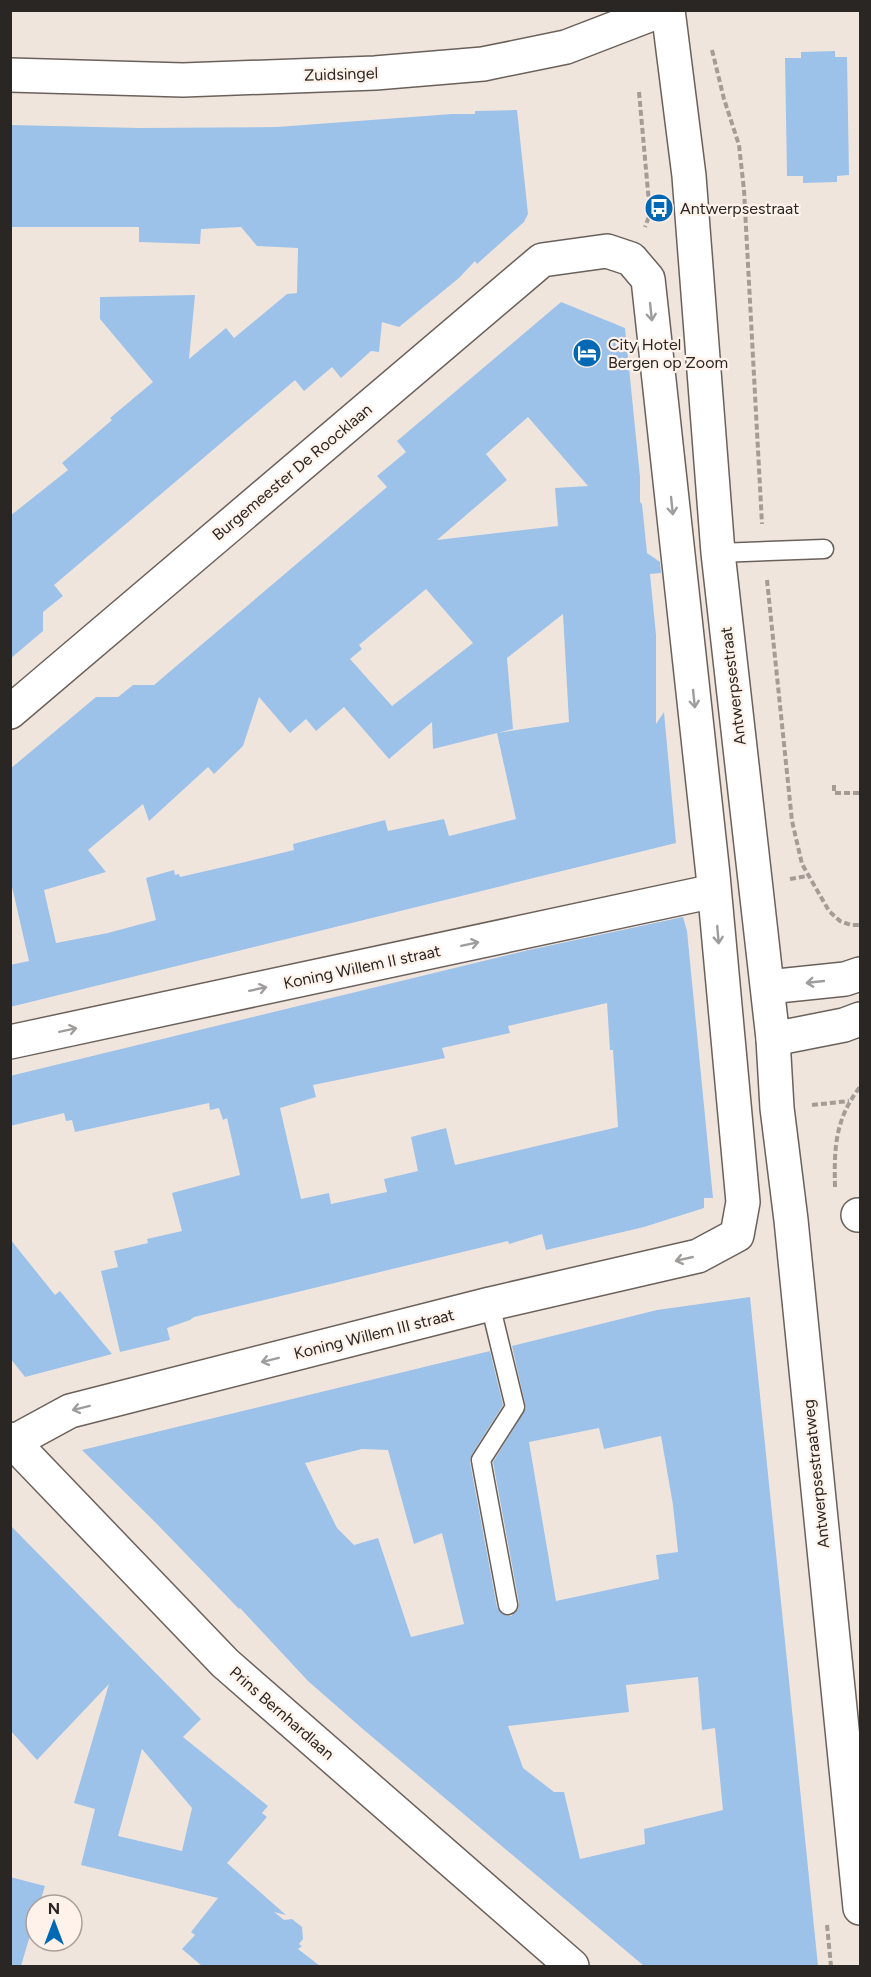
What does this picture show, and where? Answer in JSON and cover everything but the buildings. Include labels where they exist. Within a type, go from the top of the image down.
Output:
[{"type":"street","name":"Zuidsingel","points":[[10,75],[183,80],[375,73],[483,64],[566,47],[662,10]]},
{"type":"street","name":"Antwerpsestraat","points":[[668,10],[689,176],[718,553],[773,1039]]},
{"type":"street","name":"Burgemeester De Roocklaan","points":[[10,711],[542,260],[608,251],[631,260]]},
{"type":"street","points":[[631,260],[648,279],[714,891]]},
{"type":"street","name":"Koning Willem II straat","points":[[10,1042],[714,891]]},
{"type":"street","name":"Koning Willem III straat","points":[[12,1440],[70,1411],[490,1304],[698,1256],[737,1235],[743,1202],[714,891]]},
{"type":"street","points":[[768,987],[845,980],[861,974]]},
{"type":"street","points":[[773,1039],[844,1025],[861,1018]]},
{"type":"street","name":"Antwerpsestraatweg","points":[[773,1039],[777,1108],[791,1221],[861,1908]]},
{"type":"street","name":"Prins Bernhardlaan","points":[[12,1440],[225,1663],[572,1966]]},
{"type":"lane","points":[[718,553],[824,549]]},
{"type":"lane","points":[[490,1304],[514,1407],[481,1460],[508,1605]]},
{"type":"path","points":[[711,44],[724,99],[739,145],[744,190],[764,551],[792,821],[802,864],[829,911],[840,921],[851,925],[861,925]]},
{"type":"path","points":[[631,260],[650,214],[639,89]]},
{"type":"path","points":[[834,785],[834,793],[861,793]]},
{"type":"path","points":[[851,1208],[836,1137],[849,1101],[861,1087]]},
{"type":"place","name":"Antwerpsestraat","points":[[659,208]]},
{"type":"place","name":"City Hotel Bergen op Zoom","points":[[587,353]]}]
